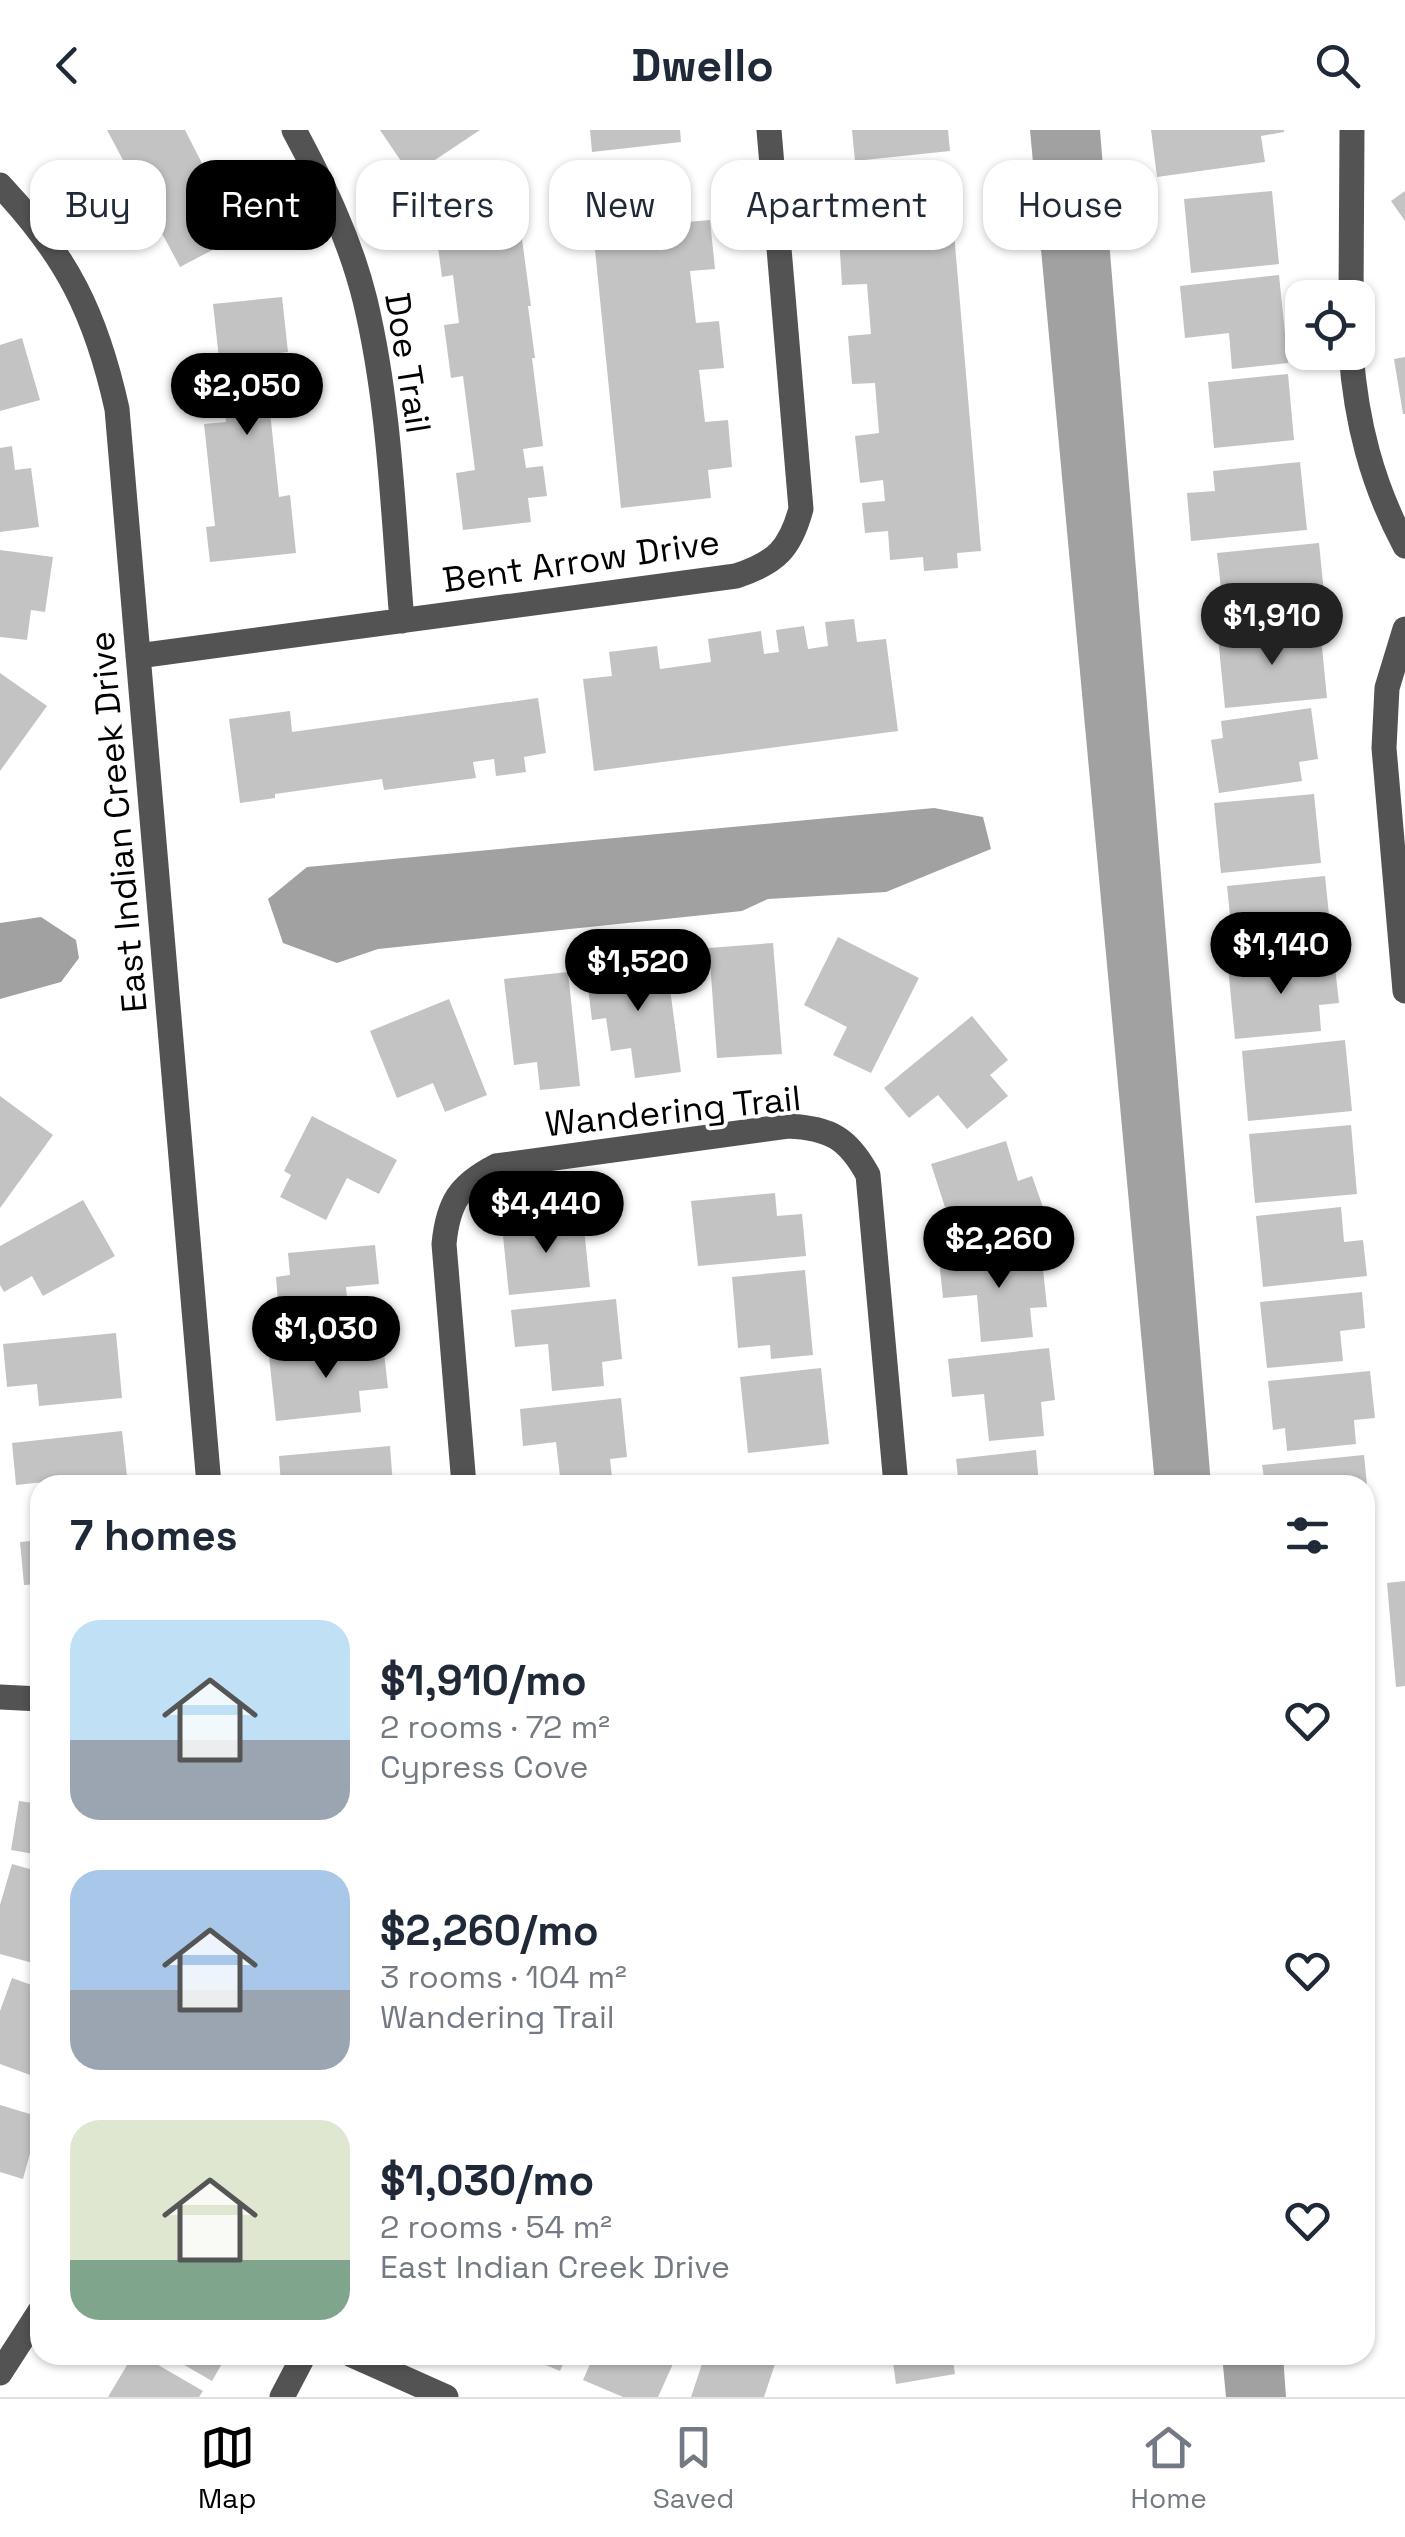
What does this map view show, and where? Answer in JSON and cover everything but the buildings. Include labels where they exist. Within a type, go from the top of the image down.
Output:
[{"type":"street","name":"Doe Trail","points":[[294,130],[327,191],[365,298],[381,380],[402,621]]},
{"type":"street","name":"Bent Arrow Drive","points":[[138,656],[736,576],[760,568],[780,554],[794,532],[801,509],[769,130]]},
{"type":"street","points":[[1351,280],[1352,130]]},
{"type":"street","name":"East Indian Creek Drive","points":[[0,185],[40,228],[71,276],[105,354],[117,409],[208,1475]]},
{"type":"street","points":[[1353,370],[1356,411],[1370,467],[1405,546]]},
{"type":"street","points":[[1405,629],[1387,688],[1384,748],[1405,990]]},
{"type":"street","name":"Wandering Trail","points":[[463,1475],[444,1244],[446,1219],[456,1196],[474,1178],[496,1166],[788,1126],[814,1127],[838,1137],[856,1153],[868,1176],[895,1475]]},
{"type":"street","points":[[0,1697],[30,1698]]},
{"type":"street","points":[[0,2373],[30,2326]]},
{"type":"street","points":[[282,2397],[299,2365]]},
{"type":"street","points":[[374,2365],[446,2397]]},
{"type":"shaded area","points":[[1030,130],[1100,130],[1102,160],[1033,160]]},
{"type":"shaded area","points":[[1041,250],[1110,250],[1210,1475],[1154,1475]]},
{"type":"shaded area","points":[[934,808],[983,817],[991,849],[886,892],[768,899],[742,911],[378,949],[337,963],[283,943],[268,899],[307,867]]},
{"type":"shaded area","points":[[41,917],[76,940],[79,958],[61,982],[0,999],[0,923]]},
{"type":"shaded area","points":[[1223,2365],[1284,2365],[1286,2397],[1226,2397]]}]
